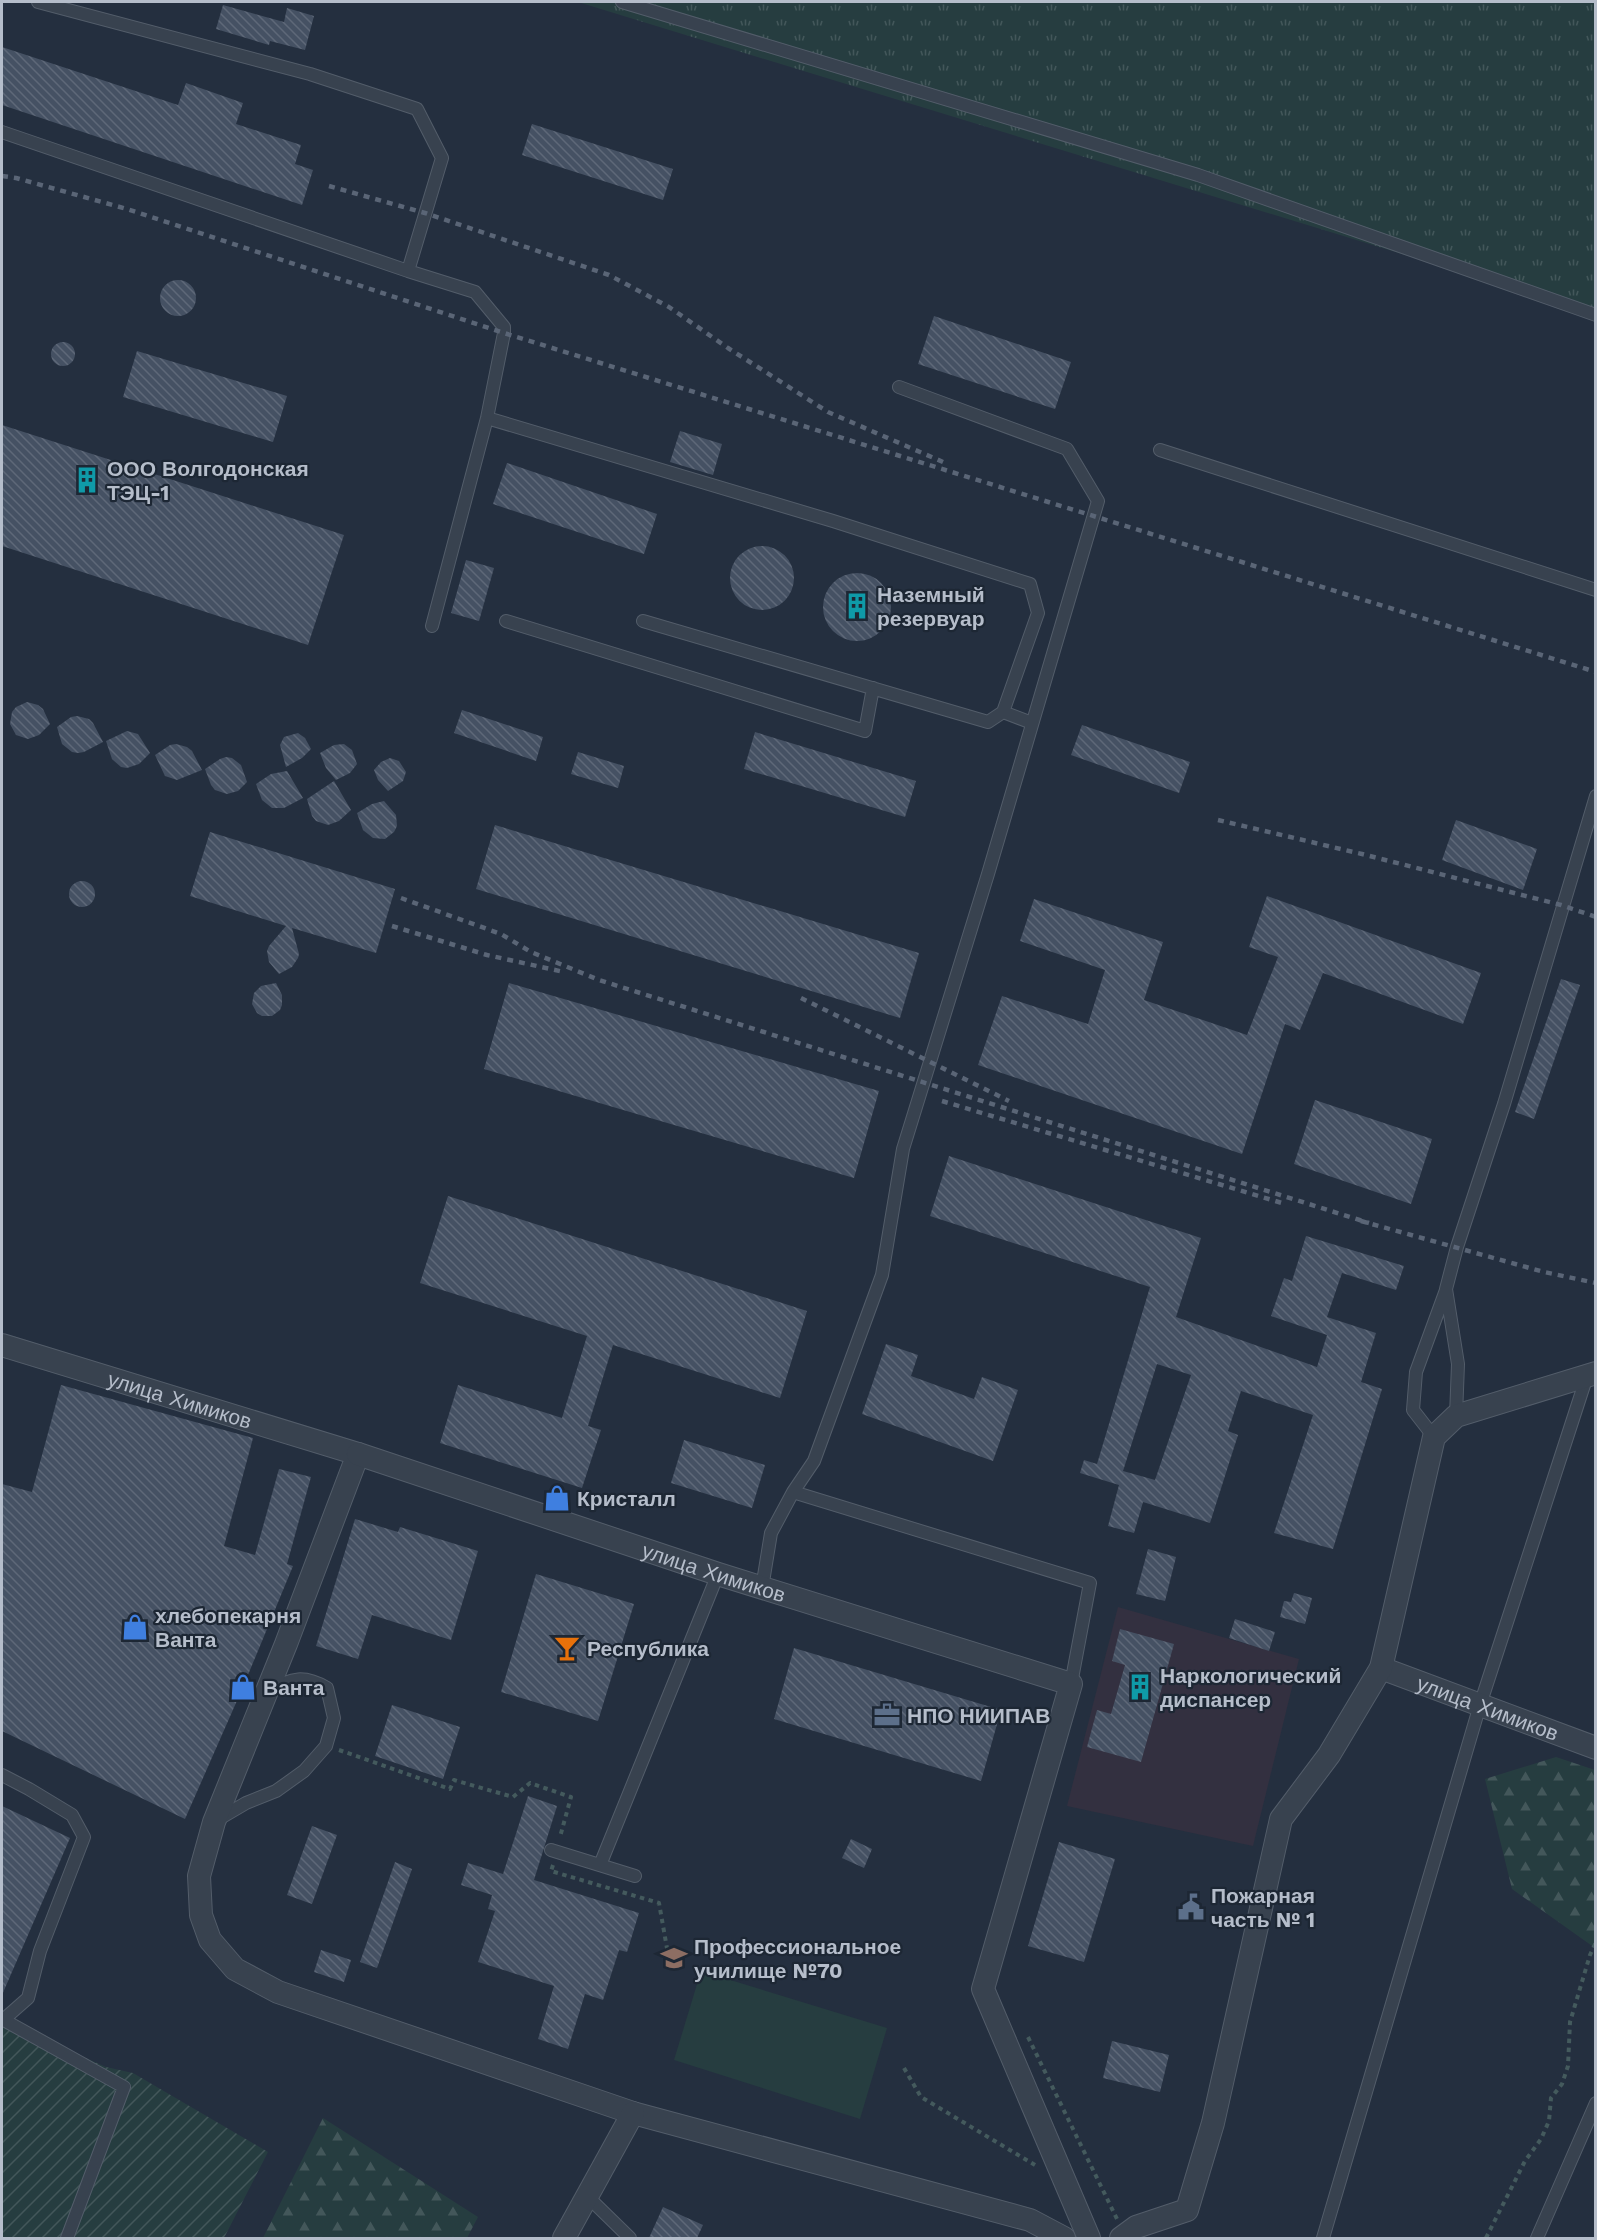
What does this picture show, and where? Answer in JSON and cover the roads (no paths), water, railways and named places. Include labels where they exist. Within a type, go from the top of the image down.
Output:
[{"type":"street","name":"улица Химиков","points":[[2,1345],[358,1454],[718,1574],[1071,1684]]},
{"type":"street","points":[[1123,2237],[1136,2227],[1187,2210],[1213,2123],[1281,1819],[1329,1755],[1381,1668],[1434,1437],[1456,1416],[1593,1376]]},
{"type":"street","points":[[358,1454],[214,1822],[199,1876],[201,1915],[210,1940],[235,1969],[278,1992],[633,2113],[1030,2220],[1064,2238]]},
{"type":"street","name":"улица Химиков","points":[[1381,1668],[1596,1748]]},
{"type":"street","points":[[1071,1684],[983,1989],[1089,2238]]},
{"type":"street","points":[[564,2238],[633,2113]]},
{"type":"lane","points":[[38,2],[310,74],[417,109],[441,158],[408,271]]},
{"type":"lane","points":[[622,2],[1198,175],[1596,315]]},
{"type":"lane","points":[[2,132],[475,292],[504,327],[487,418],[432,626]]},
{"type":"lane","points":[[762,1588],[771,1533],[793,1492],[814,1461],[882,1275],[903,1149],[1098,501],[1067,449],[899,387]]},
{"type":"lane","points":[[487,418],[833,521],[1030,584],[1038,614],[1003,712],[988,722],[643,621]]},
{"type":"lane","points":[[1160,450],[1596,590]]},
{"type":"lane","points":[[506,621],[865,731],[873,688]]},
{"type":"lane","points":[[1003,712],[1032,723]]},
{"type":"lane","points":[[1434,1437],[1413,1410],[1416,1372],[1446,1289],[1457,1247],[1504,1104],[1596,796]]},
{"type":"lane","points":[[1446,1289],[1458,1364],[1456,1416]]},
{"type":"lane","points":[[1323,2238],[1480,1705],[1593,1376]]},
{"type":"lane","points":[[793,1492],[1090,1583],[1071,1684]]},
{"type":"lane","points":[[600,1865],[718,1574]]},
{"type":"lane","points":[[214,1822],[246,1803],[276,1791],[304,1771],[326,1746],[334,1718],[327,1688],[312,1679],[298,1679],[282,1683],[266,1694]]},
{"type":"lane","points":[[2,1775],[72,1815],[84,1837],[40,1951],[28,1998],[2,2020],[124,2087],[68,2238]]},
{"type":"lane","points":[[554,1850],[635,1876]]},
{"type":"lane","points":[[1537,2238],[1596,2103]]},
{"type":"lane","points":[[587,2196],[630,2238]]},
{"type":"railway","points":[[2,176],[127,209],[504,333],[1596,672]]},
{"type":"railway","points":[[329,186],[425,213],[609,275],[669,307],[828,412],[943,462]]},
{"type":"railway","points":[[1218,820],[1561,905],[1596,917]]},
{"type":"railway","points":[[401,898],[501,934],[531,952],[599,980],[1369,1223]]},
{"type":"railway","points":[[392,926],[487,955],[564,972]]},
{"type":"railway","points":[[801,998],[1009,1101]]},
{"type":"railway","points":[[942,1101],[1282,1203]]},
{"type":"railway","points":[[1361,1221],[1544,1272],[1596,1283]]},
{"type":"place","name":"ООО Волгодонская ТЭЦ-1","points":[[87,480]]},
{"type":"place","name":"Наземный резервуар","points":[[857,606]]},
{"type":"place","name":"Кристалл","points":[[557,1498]]},
{"type":"place","name":"хлебопекарня Ванта","points":[[135,1627]]},
{"type":"place","name":"Республика","points":[[567,1648]]},
{"type":"place","name":"Ванта","points":[[243,1687]]},
{"type":"place","name":"Наркологический диспансер","points":[[1140,1687]]},
{"type":"place","name":"НПО НИИПАВ","points":[[887,1715]]},
{"type":"place","name":"Пожарная часть № 1","points":[[1191,1907]]},
{"type":"place","name":"Профессиональное училище №70","points":[[674,1958]]}]
